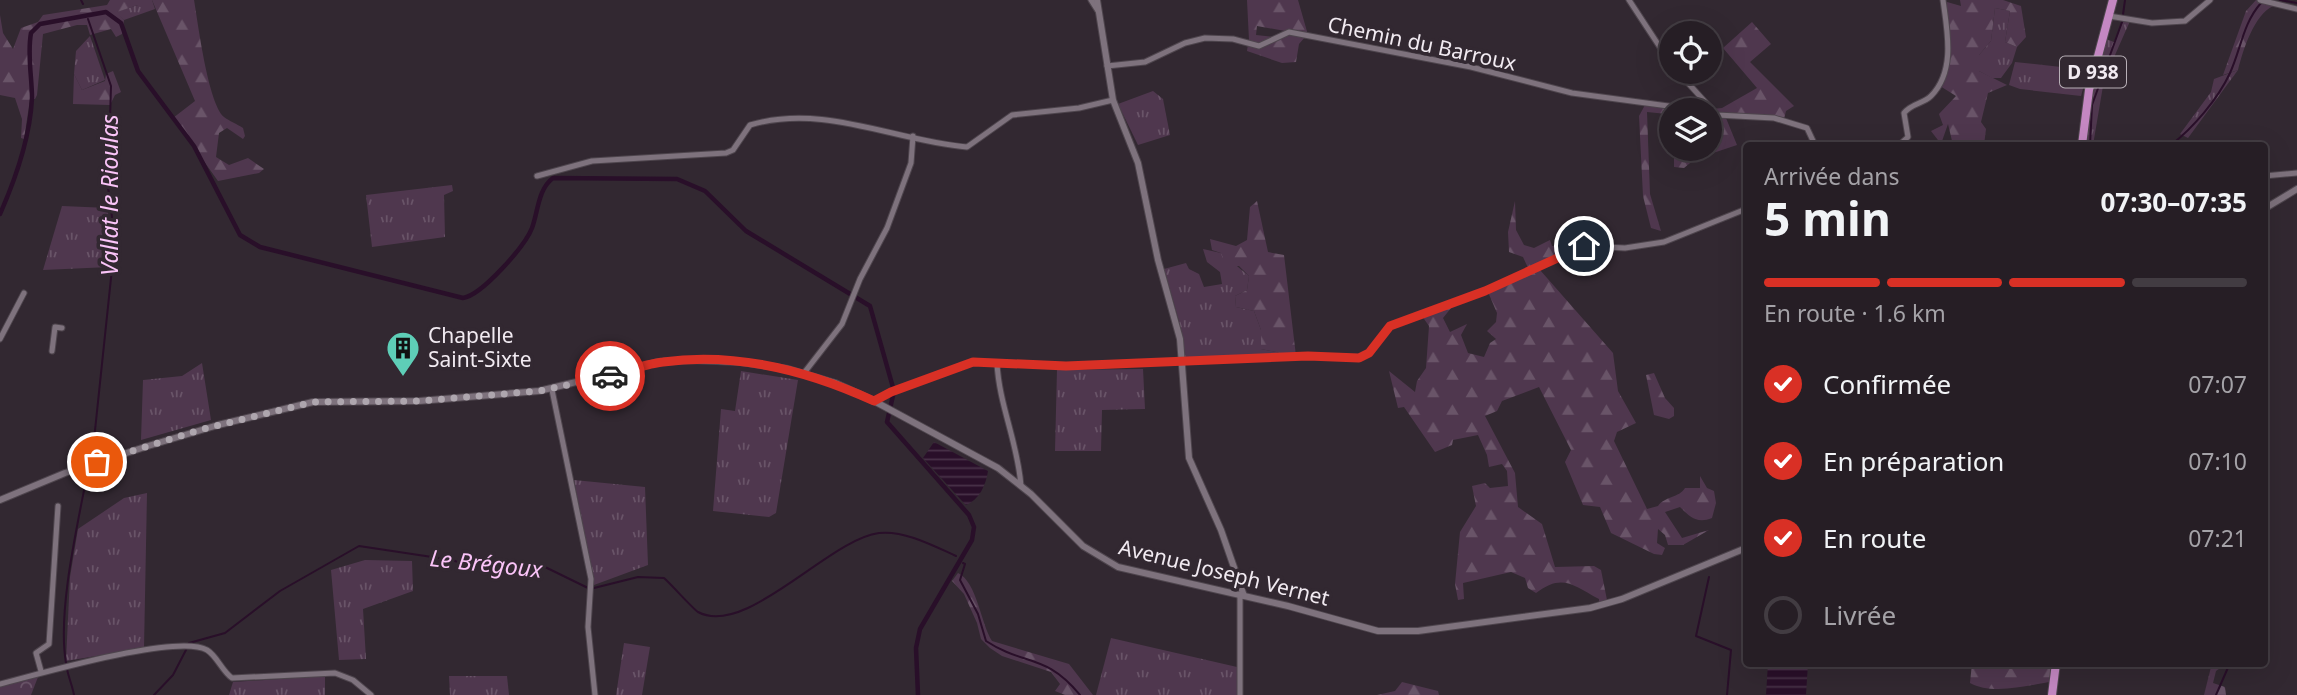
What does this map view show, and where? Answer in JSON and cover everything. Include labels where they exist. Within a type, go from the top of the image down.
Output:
[{"type":"main road","name":"D 938","points":[[2082,142],[2089,90],[2113,0]]},
{"type":"main road","points":[[2052,695],[2056,667]]},
{"type":"street","points":[[1091,0],[1098,11]]},
{"type":"street","points":[[1097,0],[1113,100],[1145,186],[1158,260],[1180,339],[1189,458],[1236,572],[1240,595],[1240,695]]},
{"type":"street","points":[[1629,0],[1659,46]]},
{"type":"street","points":[[1902,142],[1908,137],[1904,113],[1912,104],[1930,97],[1944,75],[1948,38],[1943,0]]},
{"type":"street","points":[[2109,16],[2152,23],[2185,21],[2210,0]]},
{"type":"street","points":[[2262,2],[2297,9]]},
{"type":"street","name":"Chemin du Barroux","points":[[1107,66],[1145,62],[1185,43],[1205,38],[1233,39],[1259,46],[1289,32],[1471,67],[1572,93],[1659,105]]},
{"type":"street","points":[[1688,84],[1700,98]]},
{"type":"street","points":[[537,176],[592,161],[726,153],[736,146],[750,125],[769,122],[838,121],[967,147],[1012,115],[1079,108],[1113,100]]},
{"type":"street","points":[[1722,116],[1785,120],[1807,128],[1814,142]]},
{"type":"street","points":[[804,373],[836,333],[887,228],[911,163],[914,136]]},
{"type":"street","points":[[2268,176],[2297,173]]},
{"type":"street","points":[[2268,207],[2297,189]]},
{"type":"street","points":[[874,401],[966,363],[1056,366],[1364,356],[1390,326],[1485,291],[1584,246],[1625,248],[1664,242],[1743,210]]},
{"type":"street","points":[[0,339],[24,293]]},
{"type":"street","points":[[52,351],[55,327],[62,328]]},
{"type":"street","name":"Avenue Joseph Vernet","points":[[0,500],[56,477],[138,449],[218,425],[304,404],[327,401],[419,401],[552,390],[674,361],[741,362],[804,373],[874,401],[987,461],[1021,486],[1083,546],[1109,563],[1137,573],[1240,595],[1362,628],[1399,633],[1597,607],[1743,549]]},
{"type":"street","points":[[997,363],[999,391],[1008,415],[1021,486]]},
{"type":"street","points":[[552,390],[592,588],[588,627],[595,695]]},
{"type":"street","points":[[41,671],[36,653],[50,644],[58,506]]},
{"type":"street","points":[[0,684],[41,671],[91,660],[188,646],[211,653],[232,678],[335,673],[353,680],[371,695]]},
{"type":"green space","points":[[110,0],[138,0],[138,5],[117,12],[124,20],[122,34],[116,37],[111,29],[90,35],[87,25],[77,25],[43,34],[37,95],[35,99],[30,99],[24,139],[21,138],[22,119],[15,98],[0,95],[0,15],[3,33],[13,49],[21,28],[38,22],[43,15],[107,5]]},
{"type":"green space","points":[[138,0],[152,0],[155,9],[124,20],[116,12],[138,5]]},
{"type":"green space","points":[[152,0],[194,0],[204,62],[213,96],[224,117],[243,128],[245,136],[243,139],[227,128],[219,133],[216,157],[229,165],[248,158],[264,169],[259,173],[218,181],[173,118],[195,101]]},
{"type":"green space","points":[[1247,0],[1298,0],[1308,35],[1257,26],[1256,35],[1274,37],[1259,45],[1249,40]]},
{"type":"green space","points":[[1960,0],[2003,0],[2021,6],[2026,37],[2017,47],[2005,42],[2010,11],[1995,8],[1991,41],[1979,55],[1979,71],[2007,85],[1988,93],[1981,122],[1986,129],[1984,142],[1952,142],[1948,124],[1942,142],[1931,131],[1943,125],[1939,114],[1956,96],[1940,86],[1950,38],[1945,7],[1947,2],[1961,6]]},
{"type":"green space","points":[[2256,0],[2273,6],[2255,25],[2238,70],[2223,75],[2246,11]]},
{"type":"green space","points":[[1995,8],[2010,11],[2005,42],[2017,47],[2012,63],[2001,78],[1992,78],[1979,71],[1979,55],[1991,41]]},
{"type":"green space","points":[[2124,20],[2130,21],[2104,80],[2094,142],[2084,142],[2089,104],[2106,39],[2114,42]]},
{"type":"green space","points":[[1752,22],[1771,44],[1750,62],[1794,106],[1786,111],[1784,119],[1722,114],[1722,108],[1757,88],[1723,48]]},
{"type":"green space","points":[[1287,33],[1305,37],[1299,44],[1296,62],[1282,63],[1247,51],[1248,44],[1259,47]]},
{"type":"green space","points":[[90,36],[105,80],[82,90],[74,74],[76,51]]},
{"type":"green space","points":[[2015,62],[2088,70],[2081,96],[2020,89],[2009,85]]},
{"type":"green space","points":[[2238,70],[2188,138],[2180,134],[2211,92],[2214,79]]},
{"type":"green space","points":[[113,71],[121,92],[115,95],[110,105],[73,104],[74,74],[82,90],[105,81],[106,74]]},
{"type":"green space","points":[[1153,91],[1163,99],[1170,135],[1138,145],[1118,104]]},
{"type":"green space","points":[[1645,105],[1659,107],[1659,113],[1647,112],[1650,194],[1661,231],[1651,228],[1643,196],[1639,116]]},
{"type":"green space","points":[[1722,117],[1726,118],[1737,145],[1722,150]]},
{"type":"green space","points":[[1674,161],[1693,161],[1684,168],[1674,167]]},
{"type":"green space","points":[[452,185],[453,191],[444,195],[445,237],[372,247],[366,195]]},
{"type":"green space","points":[[1257,201],[1268,252],[1284,255],[1296,356],[1261,349],[1261,330],[1254,311],[1236,307],[1235,296],[1247,290],[1249,276],[1239,266],[1227,267],[1221,253],[1212,250],[1210,239],[1236,246],[1247,240],[1250,207]]},
{"type":"green space","points":[[1515,201],[1516,230],[1524,245],[1534,248],[1550,240],[1552,246],[1559,246],[1558,255],[1529,270],[1523,257],[1509,252],[1508,232]]},
{"type":"green space","points":[[62,206],[108,208],[109,267],[43,270]]},
{"type":"green space","points":[[1203,249],[1221,253],[1249,276],[1247,290],[1235,296],[1236,307],[1254,311],[1261,330],[1261,349],[1296,356],[1185,361],[1179,321],[1164,269],[1186,263],[1189,269],[1199,274],[1204,287],[1222,284],[1220,272],[1207,262]]},
{"type":"green space","points":[[1540,270],[1613,353],[1618,391],[1636,423],[1617,432],[1614,441],[1647,509],[1658,506],[1685,488],[1700,488],[1700,476],[1707,488],[1714,491],[1716,503],[1712,518],[1707,520],[1694,518],[1680,507],[1665,512],[1682,538],[1709,530],[1683,545],[1668,545],[1665,535],[1658,529],[1657,543],[1665,548],[1662,555],[1654,554],[1611,533],[1600,507],[1583,505],[1565,462],[1571,450],[1539,387],[1502,401],[1497,411],[1485,416],[1515,473],[1518,507],[1542,524],[1555,567],[1594,566],[1601,570],[1607,600],[1599,603],[1599,599],[1582,589],[1561,582],[1536,593],[1528,588],[1525,578],[1511,572],[1463,583],[1464,599],[1458,600],[1455,584],[1460,532],[1476,506],[1472,486],[1485,483],[1490,488],[1508,486],[1507,471],[1502,464],[1489,467],[1478,435],[1453,440],[1452,445],[1435,452],[1404,407],[1398,408],[1389,371],[1415,392],[1417,381],[1426,368],[1429,326],[1422,316],[1455,303],[1443,318],[1450,332],[1467,324],[1461,335],[1468,353],[1484,357],[1490,343],[1496,339],[1487,331],[1496,322],[1497,313],[1488,292]]},
{"type":"green space","points":[[202,363],[211,420],[141,440],[143,380],[182,376]]},
{"type":"green space","points":[[1143,369],[1145,409],[1102,410],[1101,451],[1055,451],[1057,370]]},
{"type":"green space","points":[[741,371],[798,380],[776,513],[769,517],[713,511],[721,409],[735,411]]},
{"type":"green space","points":[[1654,373],[1665,398],[1674,408],[1674,416],[1669,419],[1654,415],[1646,375]]},
{"type":"green space","points":[[574,480],[645,487],[648,565],[594,585]]},
{"type":"green space","points":[[147,493],[144,648],[66,661],[70,577],[78,529],[124,498]]},
{"type":"green space","points":[[365,560],[412,561],[413,591],[363,609],[366,659],[339,660],[331,570]]},
{"type":"green space","points":[[958,573],[970,585],[992,641],[1069,664],[1093,695],[1065,695],[1055,691],[1060,684],[1051,672],[1002,656],[990,648],[981,639],[964,594],[952,581]]},
{"type":"green space","points":[[1111,638],[1237,667],[1237,695],[1096,695]]},
{"type":"green space","points":[[624,643],[650,647],[642,695],[616,695]]},
{"type":"green space","points":[[1972,667],[2051,667],[2049,682],[1998,689],[1970,683]]},
{"type":"green space","points":[[2211,667],[2222,667],[2216,671],[2213,683],[2225,687],[2226,695],[2204,695]]},
{"type":"green space","points":[[325,676],[325,695],[229,695],[233,682]]},
{"type":"green space","points":[[449,676],[507,676],[509,695],[450,695]]},
{"type":"green space","points":[[38,677],[31,695],[0,695],[0,686]]},
{"type":"green space","points":[[1402,682],[1438,691],[1439,695],[1377,695],[1395,691]]},
{"type":"shaded area","points":[[934,442],[988,471],[986,482],[971,503],[966,505],[923,458]]},
{"type":"shaded area","points":[[1768,667],[1808,667],[1806,695],[1766,695]]},
{"type":"waterway","name":"Vallat le Rioulas","points":[[81,0],[83,4]]},
{"type":"waterway","points":[[2090,142],[2092,105],[2122,22],[2125,0]]},
{"type":"waterway","name":"Le Brégoux","points":[[2280,0],[2297,3]]},
{"type":"waterway","name":"Le Brégoux","points":[[2174,142],[2196,122],[2219,93],[2230,73],[2250,19],[2261,3]]},
{"type":"waterway","points":[[0,214],[17,172],[28,128],[32,98],[31,33],[40,24],[106,12],[121,23],[138,71],[194,146],[240,235],[260,247],[463,298],[481,288],[502,269],[521,246],[532,228],[544,188],[553,178],[677,179],[705,191],[746,231],[870,306],[894,391],[887,422],[969,515],[974,527],[972,540],[920,629],[916,648],[918,695]]},
{"type":"waterway","name":"Vallat le Rioulas","points":[[88,19],[111,86],[108,187],[115,240],[92,459]]},
{"type":"waterway","name":"Vallat le Rioulas","points":[[74,695],[67,671],[64,618],[70,567],[88,470]]},
{"type":"waterway","name":"Le Brégoux","points":[[594,588],[638,577],[664,578],[698,612],[718,616],[740,611],[763,600],[836,552],[859,539],[879,533],[909,536],[956,556]]},
{"type":"waterway","name":"Le Brégoux","points":[[189,643],[225,633],[280,591],[359,546],[452,560],[472,567],[499,569],[543,566],[588,588]]},
{"type":"waterway","name":"Le Brégoux","points":[[963,563],[965,564],[960,580],[978,614],[986,641],[1056,672],[1080,695]]},
{"type":"waterway","points":[[1709,577],[1696,636],[1731,650],[1727,695]]},
{"type":"waterway","name":"Le Brégoux","points":[[154,695],[173,675],[187,648]]},
{"type":"waterway","name":"Le Brégoux","points":[[2216,695],[2228,667]]},
{"type":"way so far","points":[[97,462],[203,429],[313,402],[419,401],[552,390],[610,376]]},
{"type":"place","name":"Chapelle Saint-Sixte","points":[[403,378]]},
{"type":"route","points":[[610,376],[659,362],[741,362],[804,373],[835,383],[874,401],[957,365],[973,362],[1066,366],[1308,356],[1359,358],[1369,353],[1384,330],[1397,322],[1485,291],[1584,246]]}]
